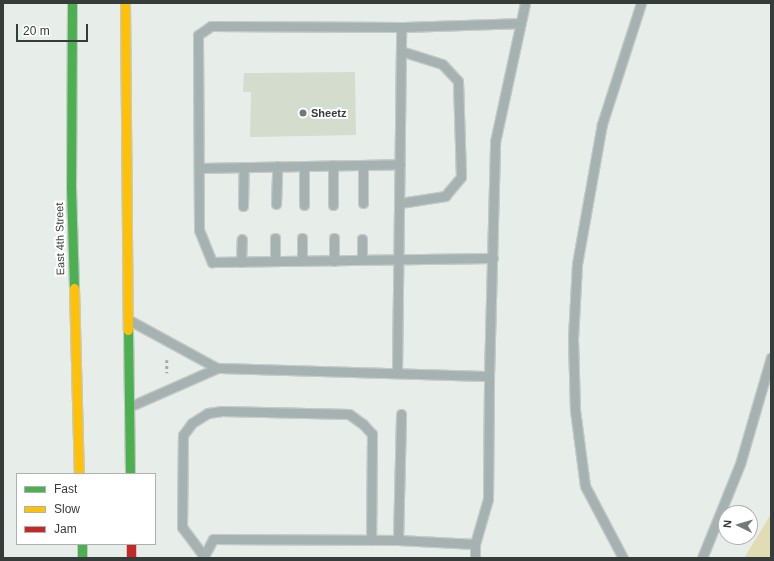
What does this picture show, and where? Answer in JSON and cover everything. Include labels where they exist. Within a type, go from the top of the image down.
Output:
[{"type":"highway","name":"East 4th Street","points":[[72,3],[72,194],[79,473]]},
{"type":"highway","points":[[125,3],[130,473]]},
{"type":"highway","points":[[82,545],[82,558]]},
{"type":"highway","points":[[131,545],[131,558]]},
{"type":"lane","points":[[475,558],[474,544],[488,499],[489,376],[495,142],[519,23],[525,3]]},
{"type":"lane","points":[[623,558],[585,486],[575,410],[573,338],[578,257],[602,124],[641,3]]},
{"type":"lane","points":[[493,258],[212,262],[199,230],[198,35],[211,26],[401,27],[519,23]]},
{"type":"lane","points":[[397,372],[396,259],[400,203],[401,27]]},
{"type":"lane","points":[[400,203],[445,196],[461,177],[458,81],[442,64],[401,52]]},
{"type":"lane","points":[[199,168],[400,164]]},
{"type":"lane","points":[[333,205],[334,165]]},
{"type":"lane","points":[[363,165],[363,204]]},
{"type":"lane","points":[[276,204],[277,166]]},
{"type":"lane","points":[[304,166],[304,205]]},
{"type":"lane","points":[[243,206],[244,167]]},
{"type":"lane","points":[[275,238],[275,261]]},
{"type":"lane","points":[[302,238],[302,260]]},
{"type":"lane","points":[[334,238],[334,261]]},
{"type":"lane","points":[[241,262],[242,239]]},
{"type":"lane","points":[[362,239],[362,259]]},
{"type":"lane","points":[[128,320],[218,368]]},
{"type":"lane","points":[[702,558],[740,464],[771,357]]},
{"type":"lane","points":[[129,406],[218,368],[397,372],[489,376]]},
{"type":"lane","points":[[371,540],[372,434],[363,424],[349,414],[222,411],[208,413],[192,423],[183,435],[182,527],[203,557],[213,539],[371,540],[398,540],[474,544]]},
{"type":"lane","points":[[398,540],[401,414]]},
{"type":"path","points":[[167,355],[167,375]]},
{"type":"shaded area","points":[[771,514],[771,558],[744,558],[752,545],[758,545],[758,535]]},
{"type":"building","name":"Sheetz","points":[[355,72],[356,135],[250,137],[251,92],[243,92],[244,73]]},
{"type":"traffic: fast","points":[[72,3],[71,187],[74,288]]},
{"type":"traffic: fast","points":[[128,330],[130,473]]},
{"type":"traffic: fast","points":[[82,545],[82,558]]},
{"type":"traffic: slow","points":[[125,3],[128,330]]},
{"type":"traffic: slow","points":[[74,288],[79,473]]},
{"type":"traffic: jam","points":[[131,545],[131,558]]},
{"type":"place","name":"Sheetz","points":[[303,113]]}]
